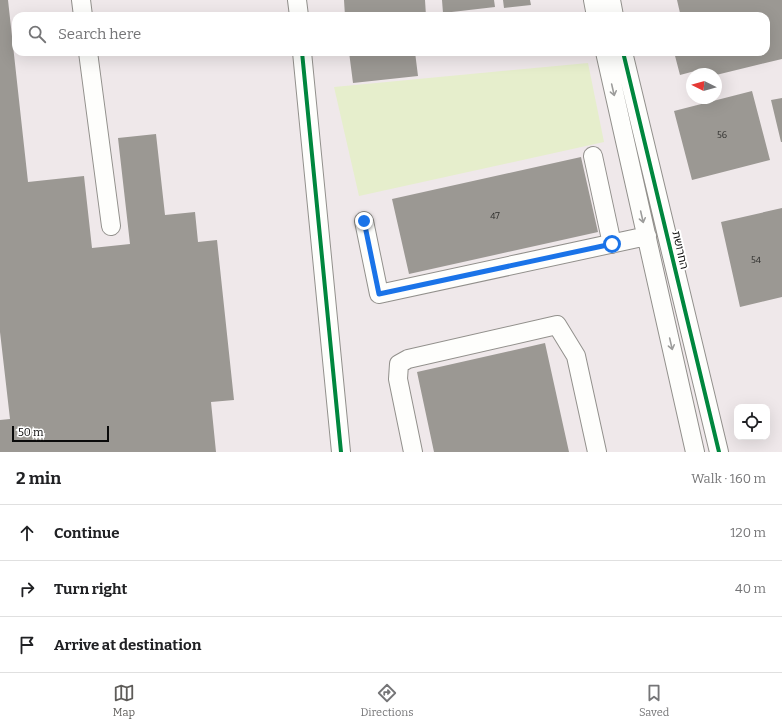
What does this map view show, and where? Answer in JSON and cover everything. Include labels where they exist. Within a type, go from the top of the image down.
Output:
[{"type":"street","points":[[81,0],[82,12]]},
{"type":"street","points":[[297,0],[298,12]]},
{"type":"street","points":[[593,0],[595,12]]},
{"type":"street","points":[[611,0],[613,12]]},
{"type":"street","points":[[89,56],[111,226]]},
{"type":"street","points":[[302,56],[341,452]]},
{"type":"street","points":[[606,56],[695,452]]},
{"type":"street","name":"החרושת","points":[[624,56],[719,452]]},
{"type":"street","points":[[593,156],[612,244]]},
{"type":"street","points":[[364,221],[379,294],[647,236]]},
{"type":"street","points":[[413,452],[398,379],[399,364],[408,359],[557,325],[576,356],[597,452]]},
{"type":"shaded area","points":[[0,0],[782,0],[782,452],[0,452]]},
{"type":"green space","points":[[588,63],[604,142],[359,196],[334,87]]},
{"type":"building","points":[[0,0],[8,0],[12,36],[12,56],[14,56],[28,182],[84,176],[92,248],[130,244],[118,138],[156,134],[165,215],[195,212],[198,242],[217,240],[234,400],[211,402],[216,452],[0,452],[0,420],[10,419],[0,332]]},
{"type":"building","points":[[344,0],[425,0],[426,12],[345,12]]},
{"type":"building","points":[[442,0],[494,0],[495,7],[443,12]]},
{"type":"building","points":[[503,0],[530,0],[531,5],[504,8]]},
{"type":"building","points":[[677,0],[782,0],[782,59],[722,74],[722,68],[686,68],[686,73],[680,75],[675,56],[770,56],[770,12],[680,12]]},
{"type":"building","points":[[350,56],[416,56],[418,76],[353,83]]},
{"type":"building","points":[[752,91],[770,160],[692,180],[674,111],[701,104],[722,104],[722,99]]},
{"type":"building","points":[[782,98],[782,142],[781,142],[771,100]]},
{"type":"building","points":[[581,157],[598,232],[409,274],[392,199]]},
{"type":"building","points":[[782,208],[782,297],[740,307],[721,222]]},
{"type":"building","points":[[545,343],[569,452],[434,452],[417,372]]},
{"type":"cycle path","points":[[302,56],[341,452]]},
{"type":"cycle path","points":[[624,56],[719,452]]},
{"type":"route","points":[[364,221],[379,294],[612,244]]}]
